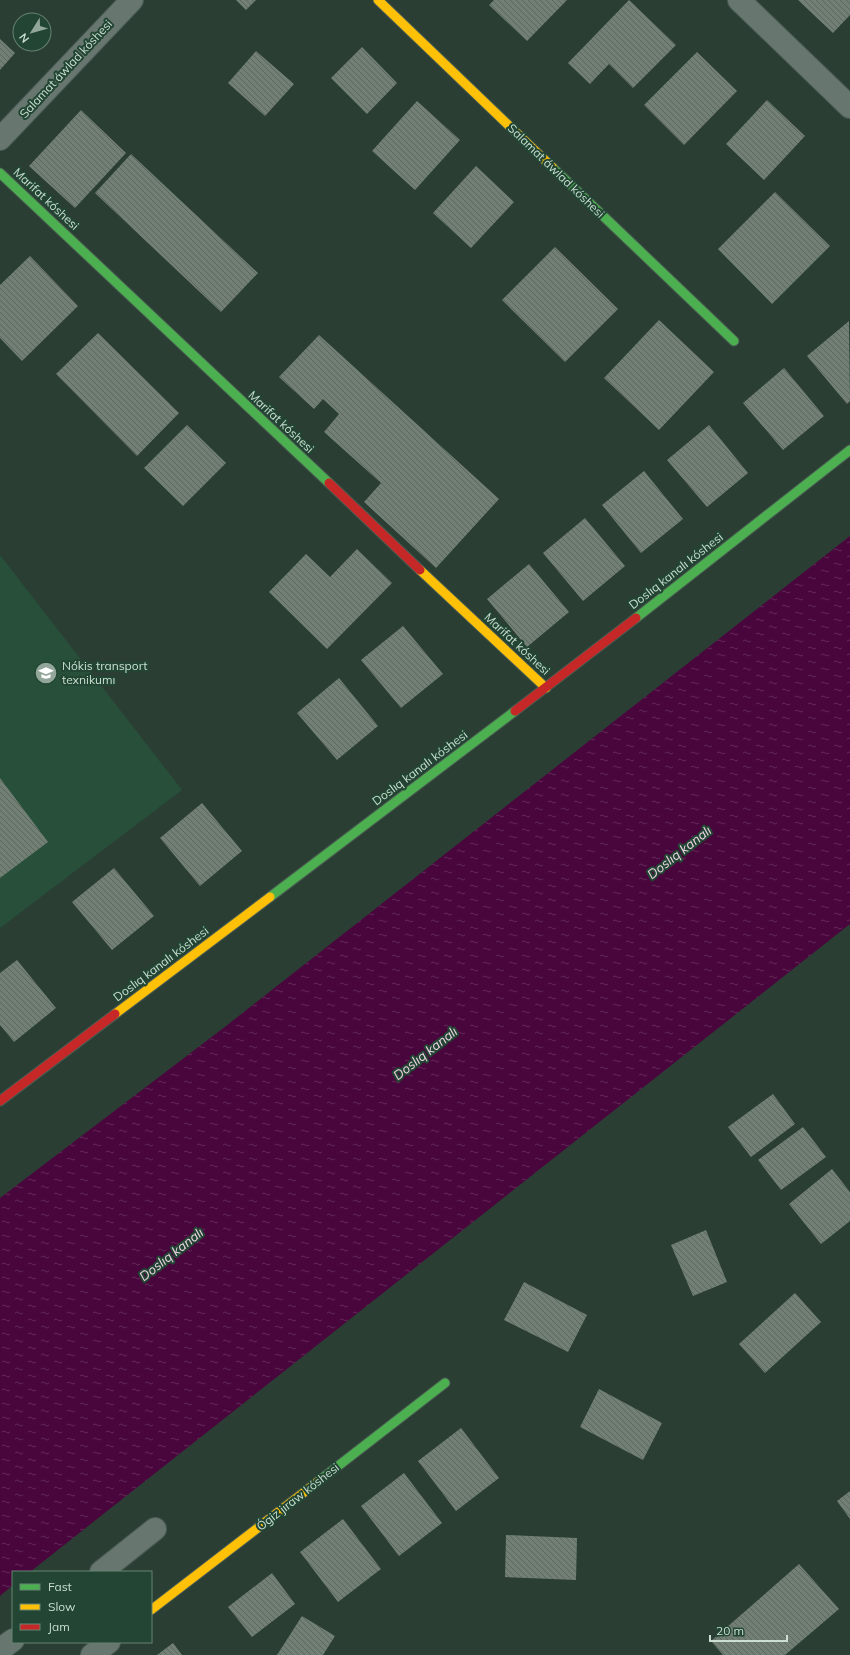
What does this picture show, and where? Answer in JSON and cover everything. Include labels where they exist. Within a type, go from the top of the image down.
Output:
[{"type":"street","name":"Salamat áwlad kóshesi","points":[[0,139],[132,0]]},
{"type":"street","name":"Salamat áwlad kóshesi","points":[[378,0],[734,341]]},
{"type":"street","points":[[739,0],[850,107]]},
{"type":"street","name":"Marifat kóshesi","points":[[0,173],[546,688]]},
{"type":"street","name":"Doslıq kanalı kóshesi","points":[[0,1100],[546,688],[850,450]]},
{"type":"street","name":"Ógiz jıraw kóshesi","points":[[152,1609],[445,1382]]},
{"type":"street","points":[[102,1571],[155,1529]]},
{"type":"street","points":[[0,1650],[12,1641]]},
{"type":"street","points":[[92,1655],[109,1643]]},
{"type":"shaded area","name":"Nókis transport texnikumı","points":[[0,555],[182,790],[0,928]]},
{"type":"water","name":"Doslıq kanalı","points":[[850,536],[850,924],[31,1571],[12,1571],[12,1586],[0,1596],[0,1198],[226,1026]]},
{"type":"building","points":[[236,0],[256,0],[246,10]]},
{"type":"building","points":[[494,0],[567,0],[527,41],[489,5]]},
{"type":"building","points":[[629,0],[676,45],[633,88],[609,64],[590,84],[568,63]]},
{"type":"building","points":[[798,0],[850,0],[850,15],[833,33]]},
{"type":"building","points":[[0,39],[12,50],[12,52],[15,53],[0,70]]},
{"type":"building","points":[[362,47],[397,83],[367,114],[331,78]]},
{"type":"building","points":[[256,51],[294,84],[265,116],[228,83]]},
{"type":"building","points":[[697,52],[737,91],[684,145],[644,105]]},
{"type":"building","points":[[767,100],[805,136],[764,180],[726,144]]},
{"type":"building","points":[[417,101],[460,140],[415,190],[372,151]]},
{"type":"building","points":[[81,110],[126,153],[75,208],[29,166]]},
{"type":"building","points":[[131,154],[258,273],[221,312],[95,193]]},
{"type":"building","points":[[476,166],[514,202],[471,248],[433,213]]},
{"type":"building","points":[[775,192],[830,246],[772,304],[718,249]]},
{"type":"building","points":[[555,247],[618,309],[565,362],[502,300]]},
{"type":"building","points":[[30,256],[78,306],[22,361],[0,338],[0,285]]},
{"type":"building","points":[[659,320],[714,372],[659,430],[604,378]]},
{"type":"building","points":[[849,321],[850,401],[847,404],[807,356]]},
{"type":"building","points":[[98,333],[179,413],[137,456],[56,374]]},
{"type":"building","points":[[319,335],[499,499],[436,568],[364,502],[381,483],[324,432],[339,414],[323,399],[314,409],[279,377]]},
{"type":"building","points":[[784,368],[824,416],[783,450],[743,403]]},
{"type":"building","points":[[187,425],[226,463],[183,506],[144,468]]},
{"type":"building","points":[[709,425],[748,473],[707,507],[667,460]]},
{"type":"building","points":[[644,471],[683,519],[641,553],[602,505]]},
{"type":"building","points":[[585,518],[625,566],[583,601],[543,553]]},
{"type":"building","points":[[357,549],[392,583],[327,649],[269,592],[306,554],[330,577]]},
{"type":"building","points":[[529,564],[569,612],[527,647],[487,599]]},
{"type":"building","points":[[403,626],[443,674],[401,708],[361,660]]},
{"type":"building","points":[[339,678],[378,726],[337,760],[297,713]]},
{"type":"building","points":[[0,778],[48,842],[0,878]]},
{"type":"building","points":[[202,803],[242,851],[200,886],[160,838]]},
{"type":"building","points":[[114,868],[154,916],[112,950],[72,902]]},
{"type":"building","points":[[17,960],[56,1008],[14,1042],[0,1025],[0,973]]},
{"type":"building","points":[[773,1094],[795,1124],[751,1157],[728,1127]]},
{"type":"building","points":[[803,1127],[826,1157],[781,1190],[758,1160]]},
{"type":"building","points":[[832,1169],[850,1192],[850,1221],[821,1244],[789,1204]]},
{"type":"building","points":[[706,1230],[727,1282],[693,1296],[671,1245]]},
{"type":"building","points":[[524,1282],[587,1315],[568,1352],[504,1320]]},
{"type":"building","points":[[795,1293],[821,1322],[765,1373],[739,1344]]},
{"type":"building","points":[[599,1389],[662,1423],[643,1460],[580,1427]]},
{"type":"building","points":[[461,1428],[499,1478],[456,1511],[418,1461]]},
{"type":"building","points":[[404,1473],[442,1523],[399,1556],[361,1506]]},
{"type":"building","points":[[850,1491],[850,1519],[837,1501]]},
{"type":"building","points":[[343,1519],[381,1569],[338,1602],[300,1552]]},
{"type":"building","points":[[506,1535],[577,1538],[576,1580],[505,1577]]},
{"type":"building","points":[[799,1564],[839,1609],[785,1655],[723,1655],[711,1641]]},
{"type":"building","points":[[272,1573],[295,1604],[252,1637],[228,1607]]},
{"type":"building","points":[[302,1616],[335,1636],[323,1655],[277,1655]]},
{"type":"building","points":[[173,1643],[182,1655],[157,1655]]},
{"type":"traffic: fast","points":[[553,168],[734,341]]},
{"type":"traffic: fast","points":[[0,173],[329,483]]},
{"type":"traffic: fast","points":[[636,618],[850,450]]},
{"type":"traffic: fast","points":[[270,897],[515,711]]},
{"type":"traffic: fast","points":[[320,1480],[445,1383]]},
{"type":"traffic: slow","points":[[378,0],[553,168]]},
{"type":"traffic: slow","points":[[420,570],[546,688]]},
{"type":"traffic: slow","points":[[115,1014],[270,897]]},
{"type":"traffic: slow","points":[[152,1609],[320,1480]]},
{"type":"traffic: jam","points":[[329,483],[420,570]]},
{"type":"traffic: jam","points":[[515,711],[636,618]]},
{"type":"traffic: jam","points":[[0,1101],[115,1014]]},
{"type":"place","name":"Nókis transport texnikumı","points":[[46,673]]}]
